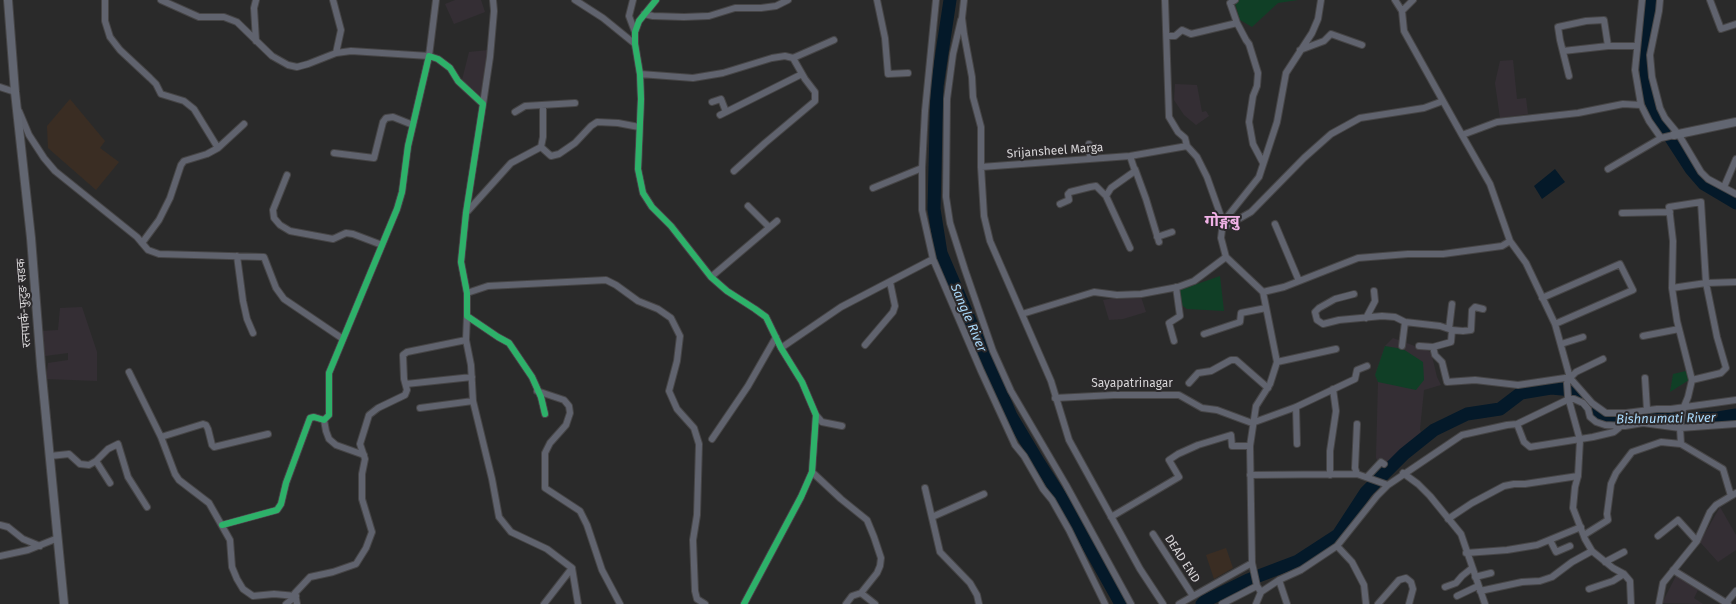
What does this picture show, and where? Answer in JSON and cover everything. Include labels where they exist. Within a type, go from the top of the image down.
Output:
[{"type":"street","name":"रत्नपार्क-फुटुङ सडक","points":[[8,0],[15,92],[31,238],[64,604]]},
{"type":"street","points":[[105,0],[106,21],[110,37],[120,50],[156,84],[161,94],[184,101],[194,109],[218,148]]},
{"type":"street","points":[[160,0],[199,17],[224,17],[237,22],[272,56],[288,65],[297,67],[336,53],[352,51],[428,56],[438,59],[450,68],[458,81],[484,104]]},
{"type":"street","points":[[256,0],[254,8],[256,41]]},
{"type":"street","points":[[333,0],[341,30],[336,53]]},
{"type":"street","points":[[324,420],[329,415],[330,373],[402,192],[408,146],[414,126],[428,56],[436,0]]},
{"type":"street","points":[[493,0],[494,11],[491,49],[484,104],[466,213],[461,262],[467,293],[466,340],[472,377],[473,401],[492,479],[499,517],[512,532],[547,549],[572,568],[578,604]]},
{"type":"street","points":[[575,0],[603,18],[635,44]]},
{"type":"street","points":[[633,0],[629,16],[635,32]]},
{"type":"street","points":[[656,0],[639,21],[635,32],[635,44],[640,74],[641,99],[638,168],[643,193],[652,207],[671,226],[711,277],[727,291],[766,318],[781,348],[802,382],[816,415],[822,422],[842,426]]},
{"type":"street","points":[[644,14],[653,16],[684,17],[709,16],[735,8],[761,8],[776,6],[788,0]]},
{"type":"street","points":[[877,0],[884,38],[888,74],[908,73]]},
{"type":"street","points":[[936,0],[925,111],[922,168],[922,210],[933,259],[1015,445],[1024,456],[1043,489],[1052,500],[1070,530],[1105,604]]},
{"type":"street","points":[[964,0],[962,18],[972,77],[973,97],[981,127],[981,167],[984,216],[990,241],[1051,381],[1069,440],[1140,569],[1163,604]]},
{"type":"street","points":[[1165,0],[1168,36],[1169,117],[1178,132],[1185,138],[1187,146],[1197,157],[1207,177],[1223,222],[1221,238],[1226,257],[1263,292],[1276,362],[1268,388],[1256,406],[1252,423],[1250,446],[1253,566],[1257,586],[1261,592]]},
{"type":"street","points":[[1235,0],[1230,4],[1237,23],[1249,44],[1258,73],[1257,86],[1253,96],[1250,122],[1253,144],[1263,164]]},
{"type":"street","points":[[1318,19],[1322,0]]},
{"type":"street","points":[[1223,222],[1259,177],[1277,122],[1286,73],[1312,33],[1326,0]]},
{"type":"street","points":[[1395,0],[1402,10],[1404,31],[1490,184],[1510,241],[1526,263],[1555,324],[1562,344],[1569,380],[1568,398],[1580,440],[1578,476],[1573,508],[1592,551],[1605,562],[1624,574],[1630,581],[1631,604]]},
{"type":"street","points":[[1402,10],[1413,0]]},
{"type":"street","points":[[1642,0],[1635,70],[1641,105],[1649,121],[1662,138]]},
{"type":"street","points":[[1660,0],[1650,55],[1652,76],[1660,108],[1701,172],[1708,179],[1736,194]]},
{"type":"street","points":[[1710,0],[1721,30],[1736,24]]},
{"type":"street","points":[[962,18],[958,27],[947,99],[946,197],[950,223],[993,351],[1011,391],[1066,485],[1131,604]]},
{"type":"street","points":[[1569,76],[1558,27],[1586,21],[1604,20],[1608,46]]},
{"type":"street","points":[[1168,36],[1175,36],[1182,30],[1191,34],[1237,23]]},
{"type":"street","points":[[1300,50],[1324,41],[1331,34],[1362,45]]},
{"type":"street","points":[[640,74],[693,78],[723,73],[772,58],[785,56],[793,58],[834,40]]},
{"type":"street","points":[[1563,51],[1608,46],[1637,46]]},
{"type":"street","points":[[734,172],[765,143],[815,101],[815,92],[793,58]]},
{"type":"street","points":[[720,116],[802,74]]},
{"type":"street","points":[[0,87],[15,92]]},
{"type":"street","points":[[712,102],[720,98],[726,112]]},
{"type":"street","points":[[1223,228],[1251,212],[1304,158],[1331,134],[1347,124],[1360,118],[1424,108],[1443,101]]},
{"type":"street","points":[[515,112],[524,106],[575,103]]},
{"type":"street","points":[[1462,135],[1497,122],[1578,113],[1624,104],[1641,105]]},
{"type":"street","points":[[541,147],[543,105]]},
{"type":"street","points":[[17,107],[29,135],[44,158],[55,171],[137,237],[148,250],[153,253],[264,257],[276,288],[284,299],[343,339]]},
{"type":"street","points":[[334,152],[374,158],[382,122],[386,118],[393,117],[414,126]]},
{"type":"street","points":[[541,147],[551,156],[559,154],[575,143],[591,126],[597,122],[618,123],[639,127]]},
{"type":"street","points":[[1608,169],[1662,138],[1736,122]]},
{"type":"street","points":[[142,243],[159,220],[170,198],[181,165],[184,161],[207,154],[218,148],[244,124]]},
{"type":"street","points":[[1089,144],[1090,159]]},
{"type":"street","name":"Srijansheel Marga","points":[[981,167],[1130,156],[1187,146]]},
{"type":"street","points":[[466,213],[511,163],[541,147]]},
{"type":"street","points":[[1130,156],[1146,199],[1158,239],[1172,232]]},
{"type":"street","points":[[1724,187],[1736,159]]},
{"type":"street","points":[[873,188],[922,168]]},
{"type":"street","points":[[1106,196],[1111,188],[1136,172],[1134,168]]},
{"type":"street","points":[[287,175],[274,210],[274,218],[280,225],[290,231],[333,239],[346,233],[352,234],[382,245]]},
{"type":"street","points":[[1060,204],[1069,200],[1068,194],[1070,192],[1096,186],[1106,196],[1130,248]]},
{"type":"street","points":[[1680,444],[1680,426],[1692,380],[1679,329],[1672,288],[1673,241],[1669,207],[1702,202],[1706,283],[1717,337],[1726,368],[1721,373],[1692,380]]},
{"type":"street","points":[[748,206],[770,227]]},
{"type":"street","points":[[1622,213],[1670,212]]},
{"type":"street","points":[[711,277],[777,221]]},
{"type":"street","points":[[1274,224],[1299,281]]},
{"type":"street","points":[[1263,292],[1284,287],[1358,258],[1408,254],[1443,254],[1502,246],[1510,241]]},
{"type":"street","points":[[237,256],[243,301],[247,319],[253,333]]},
{"type":"street","points":[[1022,314],[1094,292],[1117,295],[1142,294],[1176,287],[1194,281],[1226,257]]},
{"type":"street","points":[[781,348],[841,307],[933,259]]},
{"type":"street","points":[[1542,298],[1620,264],[1633,290],[1555,324]]},
{"type":"street","points":[[467,293],[488,286],[606,280],[638,301],[658,309],[671,318],[680,336],[677,361],[669,391],[676,409],[694,428],[699,444],[697,515],[693,540],[695,591],[698,599],[705,604]]},
{"type":"street","points":[[865,345],[893,312],[895,306],[890,282]]},
{"type":"street","points":[[1672,288],[1706,283],[1736,282]]},
{"type":"street","points":[[1174,341],[1169,323],[1180,316],[1176,287]]},
{"type":"street","points":[[1366,318],[1375,301],[1374,291]]},
{"type":"street","points":[[1354,294],[1335,299],[1319,308],[1315,312],[1317,320],[1323,324],[1339,320],[1395,317],[1405,322],[1440,326],[1450,329],[1471,330],[1472,310],[1475,307],[1484,310]]},
{"type":"street","points":[[1419,346],[1433,347],[1451,342],[1450,329],[1452,304]]},
{"type":"street","points":[[1204,334],[1240,322],[1241,314],[1266,308]]},
{"type":"street","points":[[467,316],[509,343],[532,377],[541,397],[545,414]]},
{"type":"street","points":[[1402,346],[1405,322]]},
{"type":"street","points":[[1643,336],[1679,329]]},
{"type":"street","points":[[712,439],[748,386],[776,337]]},
{"type":"street","points":[[1562,344],[1583,337]]},
{"type":"street","points":[[297,604],[295,593],[310,577],[334,572],[356,564],[366,548],[372,532],[362,499],[362,474],[365,459],[360,444],[369,415],[378,408],[405,395],[407,390],[402,360],[404,353],[466,340]]},
{"type":"street","points":[[1433,347],[1435,355],[1442,362],[1447,382],[1475,380],[1518,385],[1565,378],[1569,380],[1592,403],[1606,413],[1626,413],[1684,408],[1736,400]]},
{"type":"street","points":[[1276,362],[1336,349]]},
{"type":"street","points":[[1569,380],[1576,372],[1603,359]]},
{"type":"street","points":[[1189,383],[1198,373],[1211,370],[1231,360],[1236,360],[1268,388]]},
{"type":"street","points":[[1252,423],[1296,407],[1355,379],[1357,370],[1367,366]]},
{"type":"street","points":[[129,372],[161,437],[175,474],[179,480],[207,500],[230,540],[232,567],[243,589],[253,596],[274,594],[296,596]]},
{"type":"street","points":[[406,384],[472,377]]},
{"type":"street","points":[[1645,378],[1648,410]]},
{"type":"street","points":[[1330,475],[1330,451],[1336,411],[1333,389]]},
{"type":"street","points":[[538,391],[564,400],[569,406],[570,413],[566,425],[550,443],[545,453],[545,488],[580,511],[587,525],[602,570],[620,604]]},
{"type":"street","name":"Sayapatrinagar","points":[[1055,398],[1114,395],[1178,395],[1202,408],[1217,410],[1252,423]]},
{"type":"street","points":[[1256,604],[1261,592],[1279,580],[1301,570],[1337,546],[1377,496],[1384,484],[1403,474],[1462,435],[1517,424],[1568,398],[1583,403],[1588,409],[1590,417],[1596,422],[1605,425],[1643,423],[1680,426],[1736,424]]},
{"type":"street","points":[[420,408],[473,401]]},
{"type":"street","points":[[1296,407],[1297,444]]},
{"type":"street","points":[[744,604],[801,496],[812,472],[816,415]]},
{"type":"street","points":[[222,525],[277,510],[281,504],[286,483],[310,418],[314,417],[324,420]]},
{"type":"street","points":[[324,420],[328,435],[336,445],[364,455]]},
{"type":"street","points":[[161,437],[203,424],[206,425],[208,429],[212,445],[214,447],[268,434]]},
{"type":"street","points":[[1357,424],[1355,468],[1357,474]]},
{"type":"street","points":[[1517,424],[1524,442],[1530,447],[1580,440],[1614,432],[1619,428],[1619,425]]},
{"type":"street","points":[[1111,517],[1179,477],[1170,460],[1174,456],[1198,445],[1231,435],[1232,446],[1250,446]]},
{"type":"street","points":[[1584,535],[1608,520],[1607,514],[1611,484],[1616,473],[1632,452],[1661,442],[1680,444],[1723,469],[1733,495],[1716,505],[1710,512],[1697,541],[1663,583],[1659,604]]},
{"type":"street","points":[[50,456],[69,454],[80,464],[89,465],[96,461],[108,449],[118,444],[128,477],[147,507]]},
{"type":"street","points":[[96,461],[110,483]]},
{"type":"street","points":[[1368,478],[1381,462],[1384,464]]},
{"type":"street","points":[[812,472],[841,499],[867,520],[881,558],[880,566],[861,593],[852,596],[846,604]]},
{"type":"street","points":[[1250,475],[1357,474],[1384,484]]},
{"type":"street","points":[[1403,474],[1418,484],[1430,496],[1461,534],[1466,553],[1485,604]]},
{"type":"street","points":[[1448,519],[1472,503],[1504,486],[1578,476]]},
{"type":"street","points":[[926,488],[940,552],[970,583],[977,595],[979,604]]},
{"type":"street","points":[[932,517],[984,494]]},
{"type":"street","points":[[1658,536],[1678,520],[1697,541]]},
{"type":"street","points":[[0,525],[8,527],[23,538],[40,546]]},
{"type":"street","points":[[1466,553],[1507,550],[1537,545],[1581,527]]},
{"type":"street","name":"DEAD END","points":[[1153,534],[1193,596]]},
{"type":"street","points":[[0,556],[10,555],[40,546],[58,538]]},
{"type":"street","points":[[1550,540],[1556,552],[1570,546]]},
{"type":"street","points":[[1337,546],[1352,562],[1364,585],[1366,604]]},
{"type":"street","points":[[1457,596],[1479,588],[1540,581],[1552,577],[1572,562],[1592,551]]},
{"type":"street","points":[[1605,562],[1624,552]]},
{"type":"street","points":[[1179,604],[1253,566]]},
{"type":"street","points":[[544,604],[572,568]]},
{"type":"street","points":[[1445,587],[1456,583],[1472,568]]},
{"type":"street","points":[[1673,570],[1727,603],[1736,591]]},
{"type":"street","points":[[1475,577],[1491,573]]},
{"type":"street","points":[[1589,590],[1613,581],[1624,574]]},
{"type":"street","points":[[1378,604],[1399,580],[1406,578],[1411,582],[1413,589],[1409,604]]},
{"type":"street","points":[[1279,580],[1287,604]]},
{"type":"street","points":[[1222,604],[1257,586]]},
{"type":"street","points":[[861,593],[875,604]]},
{"type":"street","points":[[286,604],[296,596]]},
{"type":"shaded area","points":[[455,0],[481,0],[485,12],[454,24],[445,4]]},
{"type":"shaded area","points":[[488,50],[482,97],[462,80],[469,52]]},
{"type":"shaded area","points":[[1513,60],[1517,99],[1526,98],[1528,114],[1500,118],[1495,83],[1500,61]]},
{"type":"shaded area","points":[[1175,84],[1197,85],[1202,112],[1206,111],[1209,116],[1196,125],[1184,115],[1174,100]]},
{"type":"shaded area","points":[[70,99],[105,141],[100,148],[119,162],[96,190],[48,148],[47,126]]},
{"type":"shaded area","points":[[1119,297],[1141,297],[1146,312],[1123,319],[1109,320],[1103,300]]},
{"type":"shaded area","points":[[82,307],[97,352],[97,381],[46,379],[48,363],[68,360],[68,353],[45,356],[42,331],[58,330],[60,308]]},
{"type":"shaded area","points":[[1393,338],[1431,352],[1437,377],[1441,385],[1424,390],[1420,429],[1422,438],[1381,466],[1376,458],[1378,382],[1375,375],[1385,346]]},
{"type":"shaded area","points":[[1720,507],[1736,535],[1736,550],[1718,562],[1700,542]]},
{"type":"shaded area","points":[[1226,548],[1233,568],[1214,579],[1206,555]]},
{"type":"shaded area","points":[[1677,574],[1698,590],[1694,598],[1703,604],[1662,603]]},
{"type":"green space","points":[[1234,0],[1298,0],[1278,3],[1252,27],[1240,20]]},
{"type":"green space","points":[[1220,276],[1224,311],[1187,309],[1180,304],[1177,291]]},
{"type":"green space","points":[[1385,346],[1403,349],[1423,362],[1424,380],[1416,390],[1378,382],[1375,375]]},
{"type":"green space","points":[[1686,371],[1689,380],[1670,392],[1673,374]]},
{"type":"water","points":[[1555,169],[1565,182],[1542,199],[1534,186]]},
{"type":"waterway","name":"Sangle River","points":[[950,0],[937,86],[934,209],[941,253],[1011,416],[1064,502],[1121,604]]},
{"type":"waterway","name":"Bishnumati River","points":[[1651,0],[1645,43],[1647,92],[1658,118],[1691,169],[1704,184],[1736,203]]},
{"type":"waterway","name":"Bishnumati River","points":[[1202,604],[1205,601],[1248,580],[1298,561],[1338,535],[1366,492],[1404,454],[1434,430],[1467,414],[1500,409],[1521,393],[1551,388],[1573,390],[1602,419],[1621,420],[1644,417],[1661,419],[1718,418],[1736,415]]},
{"type":"cycle path","points":[[656,0],[639,21],[635,32],[635,44],[640,74],[641,99],[638,169],[643,193],[652,207],[671,226],[711,277],[727,291],[766,317],[781,348],[802,382],[816,415],[812,472],[801,497],[744,604]]},
{"type":"cycle path","points":[[222,525],[277,510],[281,504],[286,483],[310,418],[314,417],[324,420],[329,415],[329,373],[397,209],[402,192],[408,146],[429,56],[438,59],[450,68],[458,81],[483,104],[466,213],[461,262],[467,293],[467,316],[509,343],[532,377],[541,397],[545,414]]},
{"type":"district","name":"गोङ्गबु","points":[[1222,222]]}]
